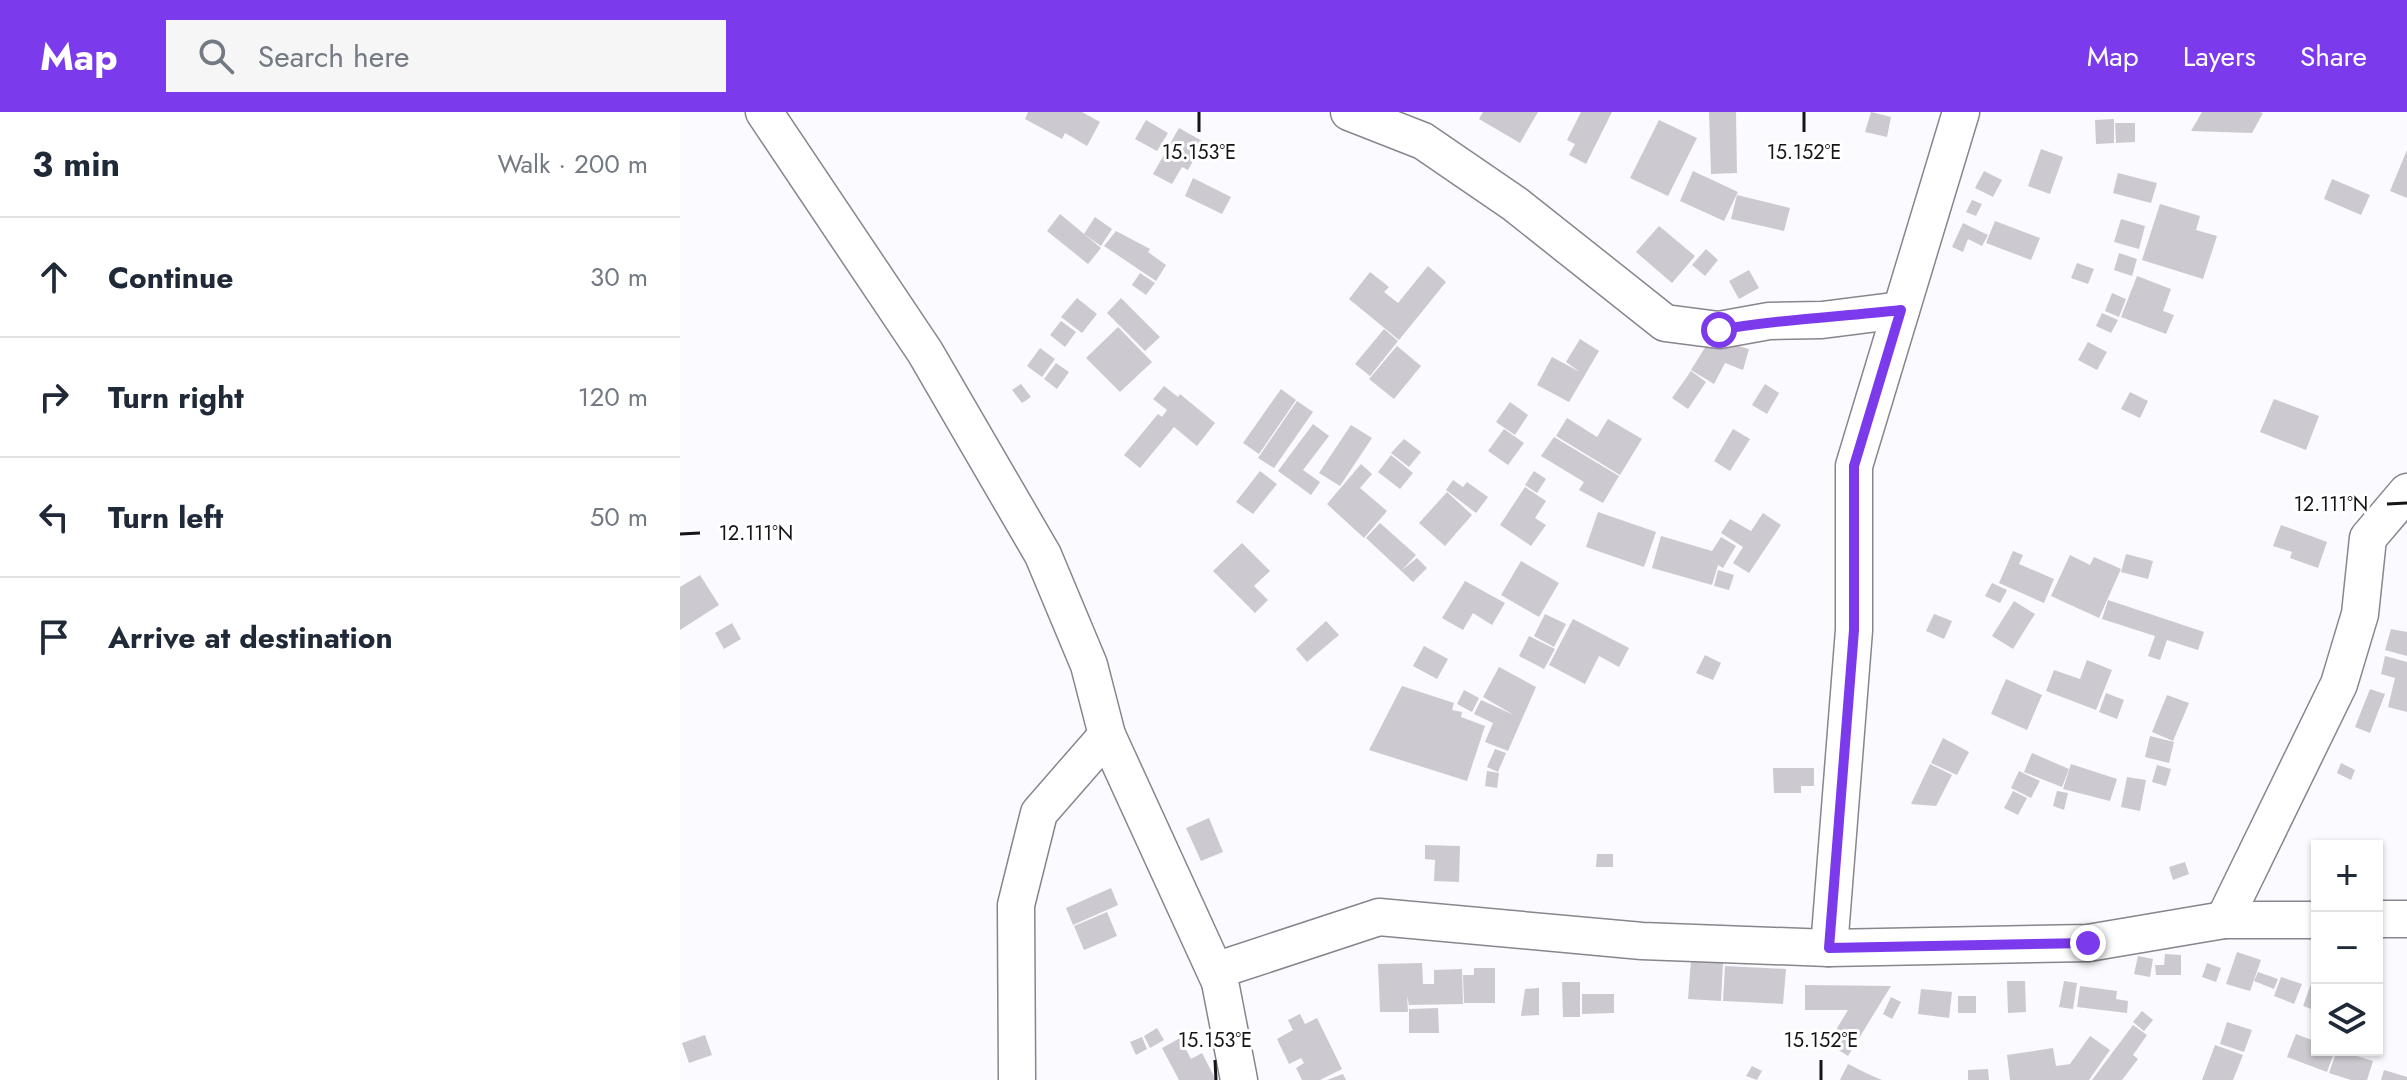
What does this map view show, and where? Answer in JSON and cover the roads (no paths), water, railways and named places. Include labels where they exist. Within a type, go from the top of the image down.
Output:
[{"type":"street","points":[[764,112],[925,352],[1043,555],[1089,665],[1107,735],[1220,982],[1239,1080]]},
{"type":"street","points":[[1349,112],[1423,141],[1515,204],[1665,323],[1719,330],[1769,321],[1822,320],[1901,310]]},
{"type":"street","points":[[1829,948],[1854,630],[1854,466],[1961,112]]},
{"type":"street","points":[[2224,920],[2339,684],[2360,614],[2368,538],[2407,492]]},
{"type":"street","points":[[1017,1080],[1016,905],[1039,813],[1107,735]]},
{"type":"street","points":[[1220,982],[1221,969],[1379,917],[1642,941],[1829,948],[2088,943],[2224,920],[2311,920]]},
{"type":"street","points":[[2383,919],[2407,919]]}]
